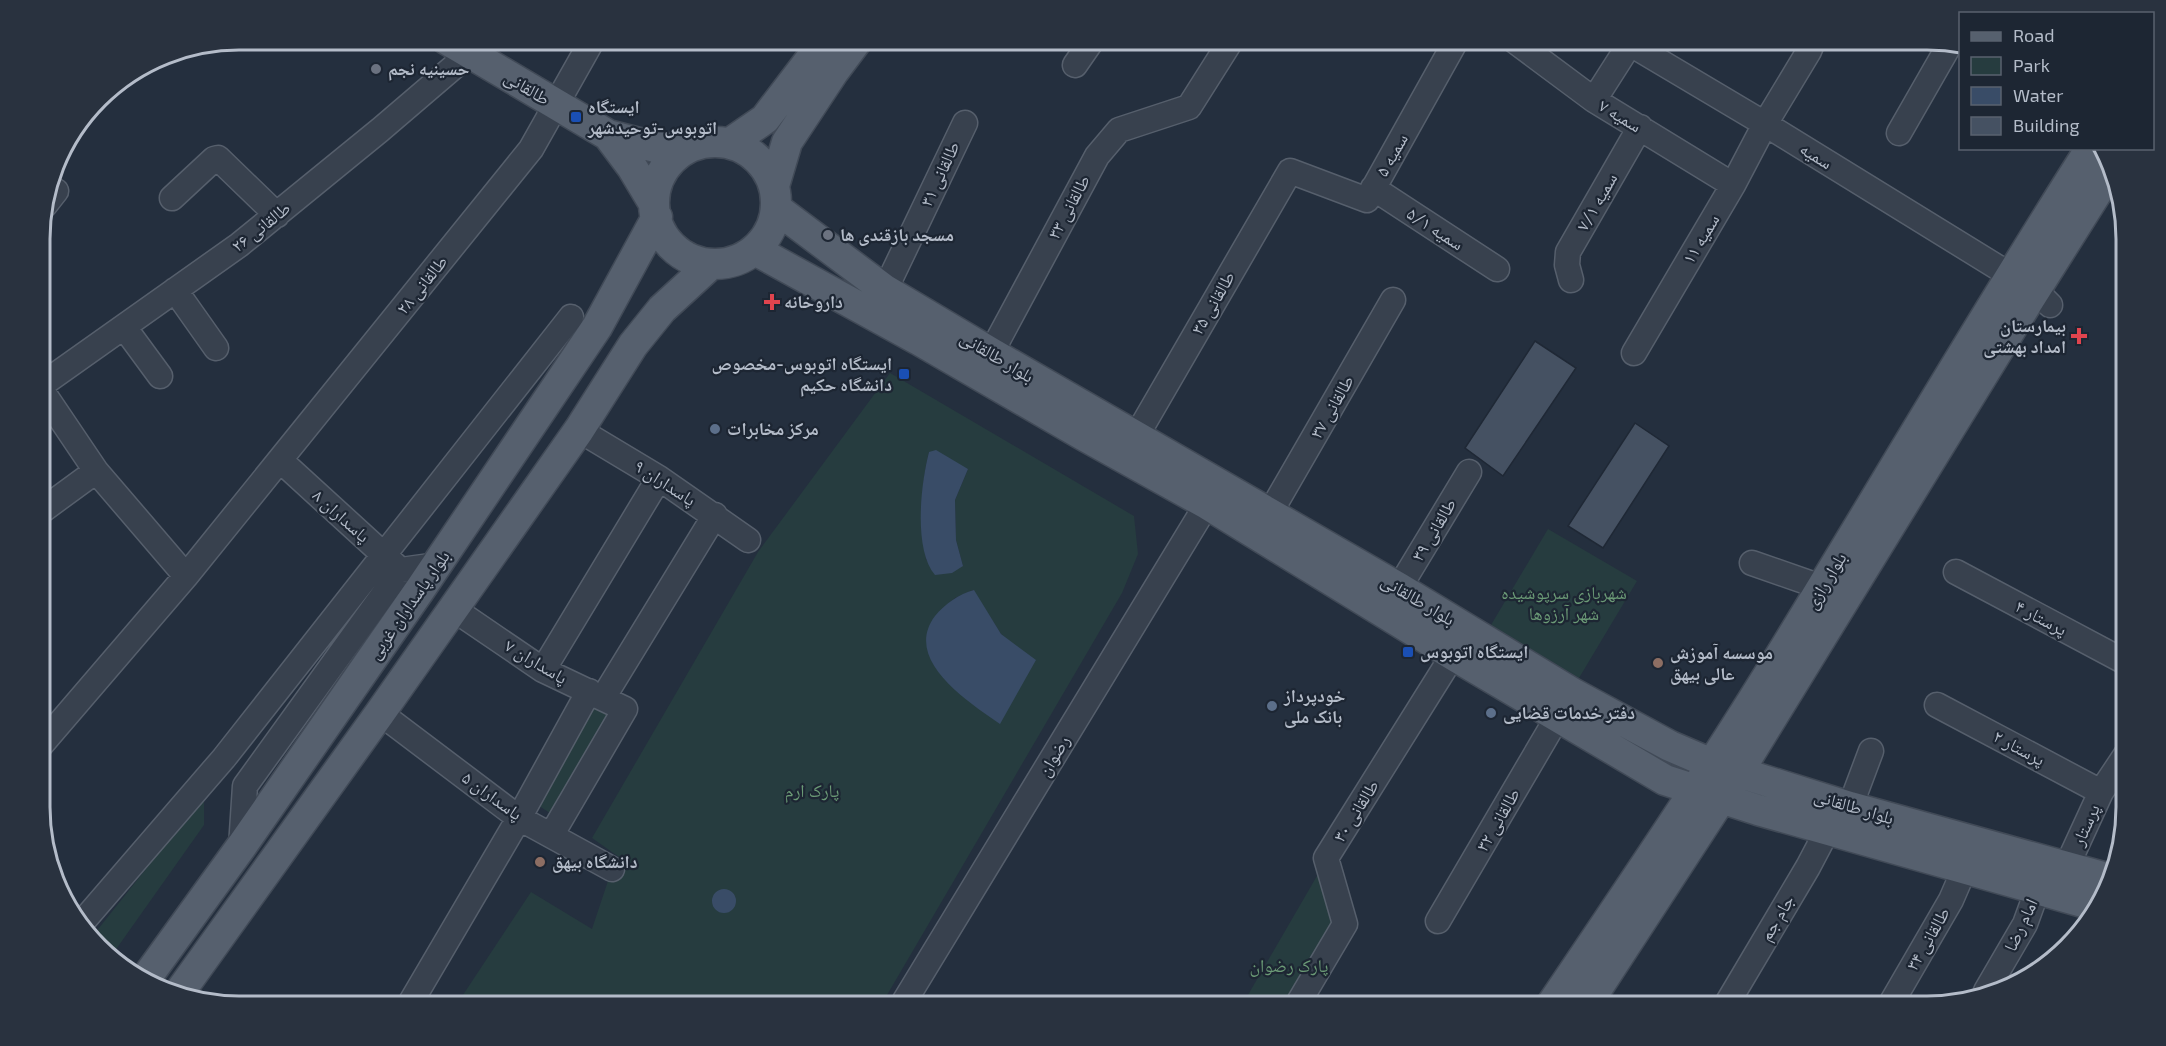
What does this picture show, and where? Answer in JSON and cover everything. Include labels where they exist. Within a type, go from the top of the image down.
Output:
[{"type":"main road","name":"طالقانی","points":[[474,50],[556,106],[608,135]]},
{"type":"main road","points":[[730,143],[765,119],[818,50]]},
{"type":"main road","points":[[608,135],[632,168],[655,210],[660,232],[676,251],[686,258],[710,265],[725,264],[741,259],[754,250],[770,232],[787,142],[850,50]]},
{"type":"main road","points":[[608,135],[655,147],[685,149]]},
{"type":"main road","points":[[655,210],[659,178],[674,157],[685,149],[715,141],[742,147],[762,163],[776,197]]},
{"type":"main road","name":"بلوار رازی","points":[[1591,996],[1708,795],[1903,480],[2010,275],[2090,150]]},
{"type":"main road","name":"بلوار رازی","points":[[1725,768],[1793,635],[1821,587],[2043,298],[2106,178]]},
{"type":"main road","name":"بلوار طالقانی","points":[[776,197],[885,290],[1399,588],[1574,694],[1670,747],[1725,768],[1850,807],[2103,877]]},
{"type":"main road","name":"بلوار پاسداران غربی","points":[[149,974],[241,847],[437,565],[597,327],[655,210]]},
{"type":"main road","name":"بلوار طالقانی","points":[[754,250],[919,340],[1207,504],[1453,656],[1665,780],[1708,795],[2037,891],[2090,904]]},
{"type":"main road","name":"بلوار پاسداران غربی","points":[[183,988],[579,430],[633,345],[662,309],[710,265]]},
{"type":"main road","name":"بلوار رازی","points":[[1558,996],[1708,795]]},
{"type":"street","points":[[1075,65],[1086,49]]},
{"type":"street","name":"طالقانی ۳۳","points":[[991,353],[1097,156],[1119,129],[1189,107],[1225,49]]},
{"type":"street","name":"سمیه ۵","points":[[1290,171],[1366,200],[1451,49]]},
{"type":"street","name":"سمیه ۷","points":[[1526,49],[1594,100],[1733,185]]},
{"type":"street","points":[[1594,100],[1624,49]]},
{"type":"street","name":"سمیه","points":[[1642,49],[2010,275]]},
{"type":"street","name":"سمیه ۱۱","points":[[1634,353],[1810,49]]},
{"type":"street","name":"طالقانی ۲۶","points":[[50,380],[239,245],[276,215],[459,50]]},
{"type":"street","name":"طالقانی ۲۸","points":[[281,461],[531,149],[587,50]]},
{"type":"street","points":[[1899,133],[1946,51]]},
{"type":"street","name":"طالقانی ۳۱","points":[[885,290],[965,123]]},
{"type":"street","name":"سمیه ۷/۱","points":[[1571,280],[1567,265],[1568,252],[1640,128]]},
{"type":"street","points":[[172,198],[214,159],[218,158],[276,215]]},
{"type":"street","name":"طالقانی ۳۵","points":[[1137,435],[1290,171]]},
{"type":"street","name":"سمیه ۵/۱","points":[[1373,188],[1497,269]]},
{"type":"street","points":[[176,290],[216,348]]},
{"type":"street","name":"طالقانی ۳۷","points":[[1270,513],[1393,300]]},
{"type":"street","points":[[241,847],[245,786],[392,563],[571,317]]},
{"type":"street","points":[[124,327],[160,376]]},
{"type":"street","name":"طالقانی ۲۶","points":[[50,402],[96,471],[186,576]]},
{"type":"street","name":"پاسداران ۹","points":[[579,430],[659,478],[748,540]]},
{"type":"street","points":[[50,733],[186,576],[281,461]]},
{"type":"street","name":"پاسداران ۸","points":[[281,461],[392,563]]},
{"type":"street","points":[[50,505],[96,471]]},
{"type":"street","name":"طالقانی ۳۹","points":[[1399,588],[1469,472]]},
{"type":"street","points":[[543,670],[659,478]]},
{"type":"street","name":"رضوان","points":[[908,996],[1207,504]]},
{"type":"street","points":[[414,996],[519,818],[596,695],[715,515]]},
{"type":"street","points":[[392,563],[437,565]]},
{"type":"street","points":[[86,918],[392,563]]},
{"type":"street","points":[[1752,563],[1821,587]]},
{"type":"street","name":"پرستار ۴","points":[[1956,572],[2116,657]]},
{"type":"street","name":"پاسداران ۷","points":[[452,608],[543,670],[625,709],[552,834]]},
{"type":"street","name":"طالقانی ۳۰","points":[[1302,996],[1345,924],[1326,858],[1453,656]]},
{"type":"street","name":"پرستار ۲","points":[[1937,705],[2101,792]]},
{"type":"street","name":"پاسداران ۵","points":[[380,713],[519,818],[552,834],[612,869]]},
{"type":"street","name":"طالقانی ۳۲","points":[[1438,921],[1557,718]]},
{"type":"street","points":[[1850,807],[1871,751]]},
{"type":"street","name":"پرستار","points":[[2066,868],[2101,792],[2116,770]]},
{"type":"street","name":"جام جم","points":[[1732,996],[1828,829]]},
{"type":"street","name":"طالقانی ۳۴","points":[[1895,996],[1951,900],[1965,870]]},
{"type":"street","name":"امام رضا","points":[[1989,986],[2025,924],[2037,891]]},
{"type":"green space","name":"پارک ارم","points":[[890,373],[1134,516],[1138,554],[1122,593],[886,996],[462,996],[531,892],[592,929],[612,869],[629,864],[592,838],[758,552]],"holes":[[[929,452],[968,469],[955,500],[956,540],[963,566],[926,560],[922,506]],[[973,590],[1001,634],[1014,645],[948,604],[955,598]]]},
{"type":"green space","name":"شهربازی سرپوشیده شهر آرزوها","points":[[1548,529],[1637,581],[1579,678],[1491,625]]},
{"type":"green space","points":[[589,704],[615,719],[556,817],[530,800]]},
{"type":"green space","points":[[204,796],[204,825],[116,950],[97,931]]},
{"type":"green space","name":"پارک رضوان","points":[[1321,869],[1336,925],[1295,996],[1247,996]]},
{"type":"water","points":[[936,450],[968,469],[955,500],[956,540],[963,566],[952,573],[935,575],[928,564],[924,549],[921,515],[923,481],[929,452]]},
{"type":"water","points":[[974,590],[1001,634],[1036,660],[1000,724],[957,692],[943,678],[933,664],[927,648],[927,632],[935,616],[953,600]]},
{"type":"water","points":[[724,889],[733,892],[736,901],[733,910],[724,913],[715,910],[712,901],[715,892]]},
{"type":"building","points":[[1535,341],[1576,368],[1503,476],[1465,448]]},
{"type":"building","points":[[1635,423],[1669,446],[1603,548],[1568,526]]},
{"type":"place","name":"حسینیه نجم","points":[[376,69]]},
{"type":"place","name":"ایستگاه اتوبوس-توحیدشهر","points":[[576,117]]},
{"type":"place","name":"مسجد بازقندی ها","points":[[828,235]]},
{"type":"place","name":"داروخانه","points":[[772,302]]},
{"type":"place","name":"بیمارستان امداد بهشتی","points":[[2079,336]]},
{"type":"place","name":"ایستگاه اتوبوس-مخصوص دانشگاه حکیم","points":[[904,374]]},
{"type":"place","name":"مرکز مخابرات","points":[[715,429]]},
{"type":"place","name":"ایستگاه اتوبوس","points":[[1408,652]]},
{"type":"place","name":"موسسه آموزش عالی بیهق","points":[[1658,663]]},
{"type":"place","name":"خودپرداز بانک ملی","points":[[1272,706]]},
{"type":"place","name":"دفتر خدمات قضایی","points":[[1491,713]]},
{"type":"place","name":"دانشگاه بیهق","points":[[540,862]]}]
